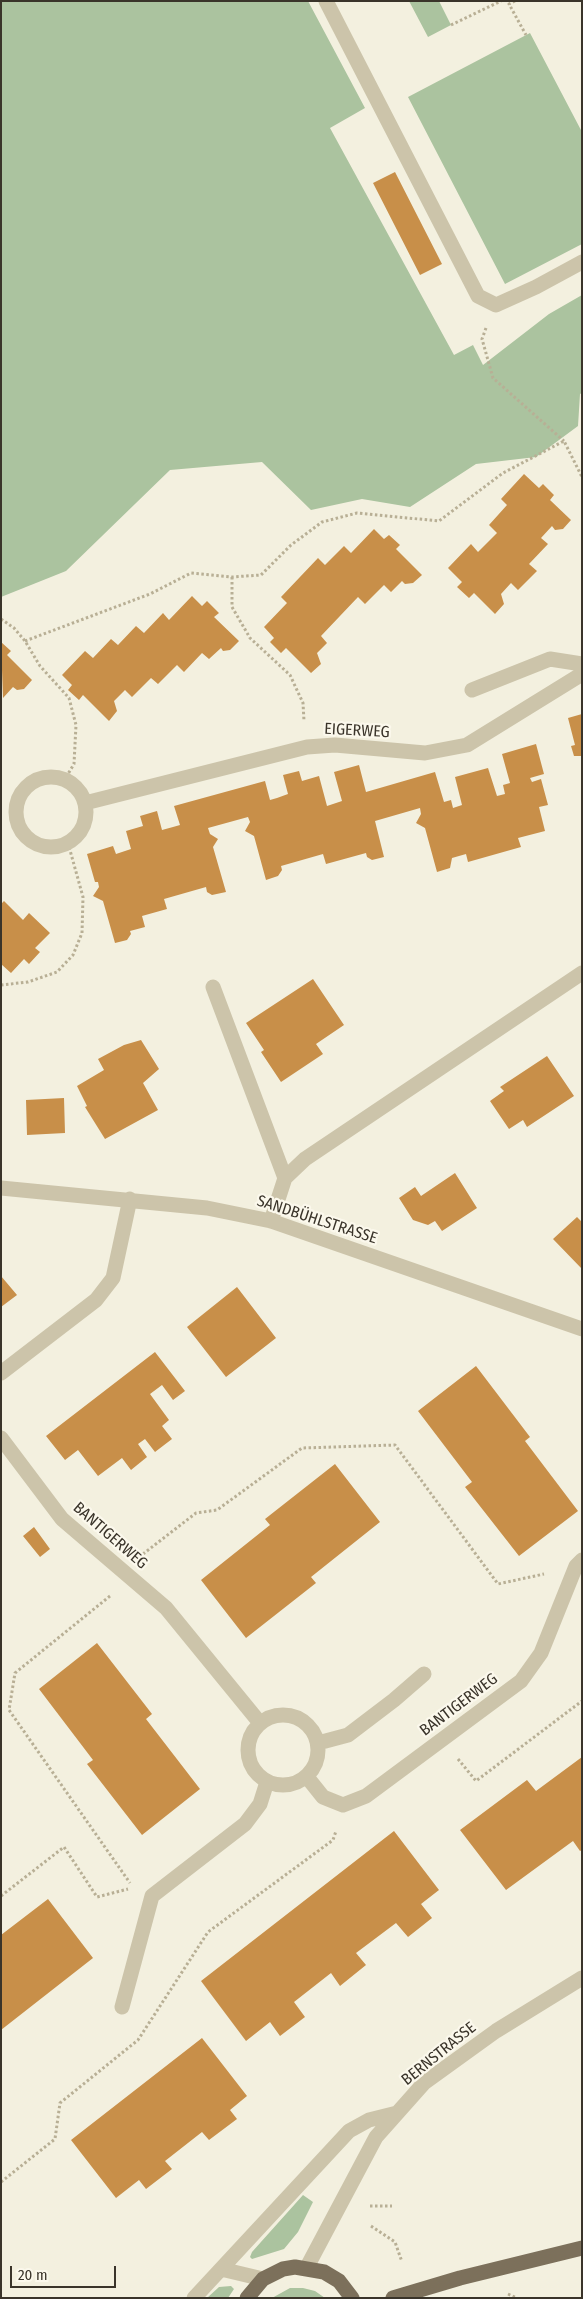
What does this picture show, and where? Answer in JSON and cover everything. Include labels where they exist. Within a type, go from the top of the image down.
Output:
[{"type":"main road","points":[[392,2298],[460,2278],[582,2248]]},
{"type":"main road","points":[[248,2298],[262,2280],[284,2269],[307,2267],[324,2272],[339,2281],[352,2298]]},
{"type":"street","points":[[326,1],[478,296],[496,305],[536,287],[582,262]]},
{"type":"street","points":[[472,690],[550,659],[582,664]]},
{"type":"street","name":"EIGERWEG","points":[[85,803],[307,748],[334,745],[425,754],[468,745],[582,674]]},
{"type":"street","points":[[53,777],[65,780],[78,789],[85,803],[86,818],[80,833],[68,843],[53,847],[41,846],[25,835],[17,818],[17,806],[21,794],[29,785],[40,779],[53,777]]},
{"type":"street","points":[[270,1220],[278,1193],[285,1178],[305,1159],[582,973]]},
{"type":"street","points":[[213,988],[285,1178]]},
{"type":"street","name":"SANDBÜHLSTRASSE","points":[[1,1188],[130,1199],[206,1208],[270,1220],[582,1329]]},
{"type":"street","points":[[1,1373],[96,1300],[113,1278],[130,1199]]},
{"type":"street","name":"BANTIGERWEG","points":[[1,1438],[62,1519],[166,1608],[260,1723]]},
{"type":"street","name":"BANTIGERWEG","points":[[343,1805],[366,1796],[521,1681],[541,1653],[579,1563]]},
{"type":"street","points":[[318,1743],[348,1735],[424,1674]]},
{"type":"street","points":[[277,1715],[295,1717],[310,1726],[318,1743],[317,1761],[307,1777],[295,1784],[280,1786],[267,1782],[254,1770],[248,1754],[250,1737],[260,1723],[277,1715]]},
{"type":"street","points":[[307,1777],[323,1797],[343,1805]]},
{"type":"street","points":[[122,2007],[152,1896],[245,1824],[260,1804],[267,1782]]},
{"type":"street","name":"BERNSTRASSE","points":[[307,2267],[376,2137],[424,2084],[496,2030],[582,1978]]},
{"type":"street","points":[[194,2298],[350,2131],[369,2120],[397,2113]]},
{"type":"street","points":[[221,2269],[262,2280]]},
{"type":"path","points":[[452,25],[501,1]]},
{"type":"path","points":[[515,1],[508,3],[526,35]]},
{"type":"path","points":[[496,305],[482,339],[493,378],[564,441],[582,478]]},
{"type":"path","points":[[25,641],[150,594],[191,573],[232,577],[261,574],[291,545],[322,522],[357,512],[439,521],[503,473],[564,441]]},
{"type":"path","points":[[232,577],[232,607],[250,638],[290,675],[303,703],[307,748]]},
{"type":"path","points":[[1,619],[14,628],[25,641],[40,666],[70,698],[76,725],[74,764],[65,780]]},
{"type":"path","points":[[1,985],[28,982],[56,972],[73,955],[82,933],[83,896],[68,843]]},
{"type":"path","points":[[1,1896],[64,1847],[96,1897],[133,1888],[9,1710],[15,1673],[196,1513],[217,1510],[302,1448],[395,1445],[498,1584],[579,1563]]},
{"type":"path","points":[[442,1739],[476,1781],[582,1701]]},
{"type":"path","points":[[1,2182],[54,2139],[60,2103],[138,2040],[208,1932],[333,1840],[343,1805]]},
{"type":"path","points":[[371,2226],[395,2242],[402,2262]]},
{"type":"green space","points":[[1,1],[308,1],[365,108],[330,128],[454,355],[473,345],[483,365],[549,314],[582,295],[582,393],[580,394],[578,426],[536,457],[476,464],[410,507],[362,499],[311,510],[262,462],[170,470],[66,571],[1,597]]},
{"type":"green space","points":[[409,1],[439,1],[451,25],[428,37]]},
{"type":"green space","points":[[530,33],[582,132],[582,244],[505,284],[408,97]]},
{"type":"green space","points":[[303,2195],[313,2202],[298,2232],[284,2249],[252,2259],[250,2257],[252,2252]]},
{"type":"green space","points":[[231,2286],[234,2289],[228,2298],[207,2298],[219,2287]]},
{"type":"green space","points":[[290,2288],[303,2288],[315,2291],[325,2298],[272,2298]]},
{"type":"building","points":[[395,172],[442,264],[420,275],[373,183]]},
{"type":"building","points":[[524,474],[539,488],[543,484],[554,495],[550,500],[571,520],[563,529],[555,530],[552,526],[541,538],[548,544],[529,564],[537,571],[518,590],[511,583],[501,594],[504,604],[495,614],[474,593],[469,598],[457,587],[462,582],[448,568],[471,544],[478,552],[497,533],[489,525],[507,505],[501,499]]},
{"type":"building","points":[[374,529],[384,539],[389,535],[400,545],[396,549],[422,575],[413,583],[405,584],[402,581],[391,592],[384,585],[365,604],[358,597],[321,636],[327,643],[317,653],[321,664],[311,673],[286,648],[281,653],[270,642],[274,638],[264,627],[287,603],[281,597],[318,558],[325,565],[344,546],[351,553]]},
{"type":"building","points":[[192,596],[202,606],[207,601],[219,613],[214,617],[239,641],[230,650],[223,651],[221,648],[209,659],[202,653],[184,672],[177,665],[158,684],[151,678],[132,697],[125,690],[114,701],[117,711],[109,721],[83,695],[79,700],[68,690],[72,685],[62,675],[85,651],[93,658],[111,639],[118,645],[136,626],[144,633],[163,613],[169,620]]},
{"type":"building","points":[[1,642],[11,651],[7,655],[32,680],[24,689],[17,690],[13,687],[3,698]]},
{"type":"building","points":[[582,714],[582,756],[574,756],[571,746],[575,745],[568,718]]},
{"type":"building","points":[[536,744],[544,774],[530,778],[532,782],[541,779],[548,805],[539,807],[545,831],[518,838],[521,847],[468,862],[466,854],[452,858],[450,868],[437,872],[425,828],[416,823],[421,814],[420,808],[375,821],[384,857],[372,860],[367,857],[366,853],[326,864],[323,854],[281,866],[282,870],[278,876],[266,880],[254,836],[245,831],[250,822],[248,817],[208,828],[210,834],[218,839],[213,847],[226,892],[212,895],[207,892],[206,887],[164,899],[167,909],[142,916],[145,927],[130,931],[131,934],[127,940],[115,943],[103,901],[93,896],[99,887],[98,882],[95,882],[87,854],[113,846],[116,854],[131,849],[126,831],[143,826],[140,816],[157,811],[162,830],[173,827],[180,825],[174,806],[265,781],[270,800],[288,794],[283,775],[299,771],[302,781],[319,776],[327,806],[342,801],[334,772],[359,765],[366,792],[435,772],[444,802],[451,800],[453,808],[462,805],[455,777],[488,768],[497,796],[505,794],[503,785],[510,783],[502,754]]},
{"type":"building","points":[[4,901],[23,920],[29,913],[50,933],[35,948],[40,952],[29,964],[24,959],[11,973],[1,964],[1,904]]},
{"type":"building","points":[[313,979],[344,1025],[316,1044],[323,1054],[281,1082],[261,1052],[264,1050],[246,1023]]},
{"type":"building","points":[[141,1040],[159,1069],[143,1083],[158,1110],[105,1139],[85,1107],[87,1106],[77,1086],[104,1070],[98,1059],[124,1045]]},
{"type":"building","points":[[547,1056],[574,1096],[527,1127],[523,1120],[509,1129],[490,1101],[504,1091],[500,1087]]},
{"type":"building","points":[[64,1098],[65,1133],[27,1135],[26,1100]]},
{"type":"building","points":[[455,1173],[477,1208],[442,1231],[435,1221],[428,1225],[413,1220],[399,1198],[415,1187],[421,1196]]},
{"type":"building","points":[[577,1217],[582,1222],[582,1269],[553,1239]]},
{"type":"building","points":[[1,1276],[17,1295],[1,1307]]},
{"type":"building","points":[[237,1287],[276,1338],[226,1377],[187,1327]]},
{"type":"building","points":[[155,1352],[185,1391],[173,1400],[162,1385],[150,1394],[169,1420],[162,1426],[172,1439],[155,1452],[145,1439],[138,1444],[147,1457],[131,1470],[122,1458],[98,1476],[78,1450],[65,1460],[46,1436]]},
{"type":"building","points":[[476,1366],[530,1437],[525,1441],[578,1511],[519,1556],[465,1487],[472,1482],[418,1411]]},
{"type":"building","points":[[335,1464],[380,1522],[311,1577],[316,1583],[246,1638],[201,1580],[270,1525],[265,1519]]},
{"type":"building","points":[[34,1527],[50,1549],[40,1557],[23,1536]]},
{"type":"building","points":[[97,1643],[152,1714],[146,1719],[200,1789],[142,1835],[87,1764],[93,1760],[39,1689]]},
{"type":"building","points":[[582,1757],[582,1850],[580,1851],[573,1841],[506,1890],[460,1830],[527,1780],[536,1791]]},
{"type":"building","points":[[394,1831],[439,1890],[421,1904],[432,1918],[408,1937],[396,1923],[356,1953],[366,1965],[340,1986],[331,1973],[294,2002],[305,2017],[280,2036],[270,2022],[246,2041],[201,1981]]},
{"type":"building","points":[[48,1899],[93,1958],[1,2030],[1,1935]]},
{"type":"building","points":[[202,2038],[247,2096],[230,2110],[237,2119],[209,2140],[202,2132],[165,2161],[172,2169],[146,2189],[139,2180],[116,2198],[71,2140]]}]
